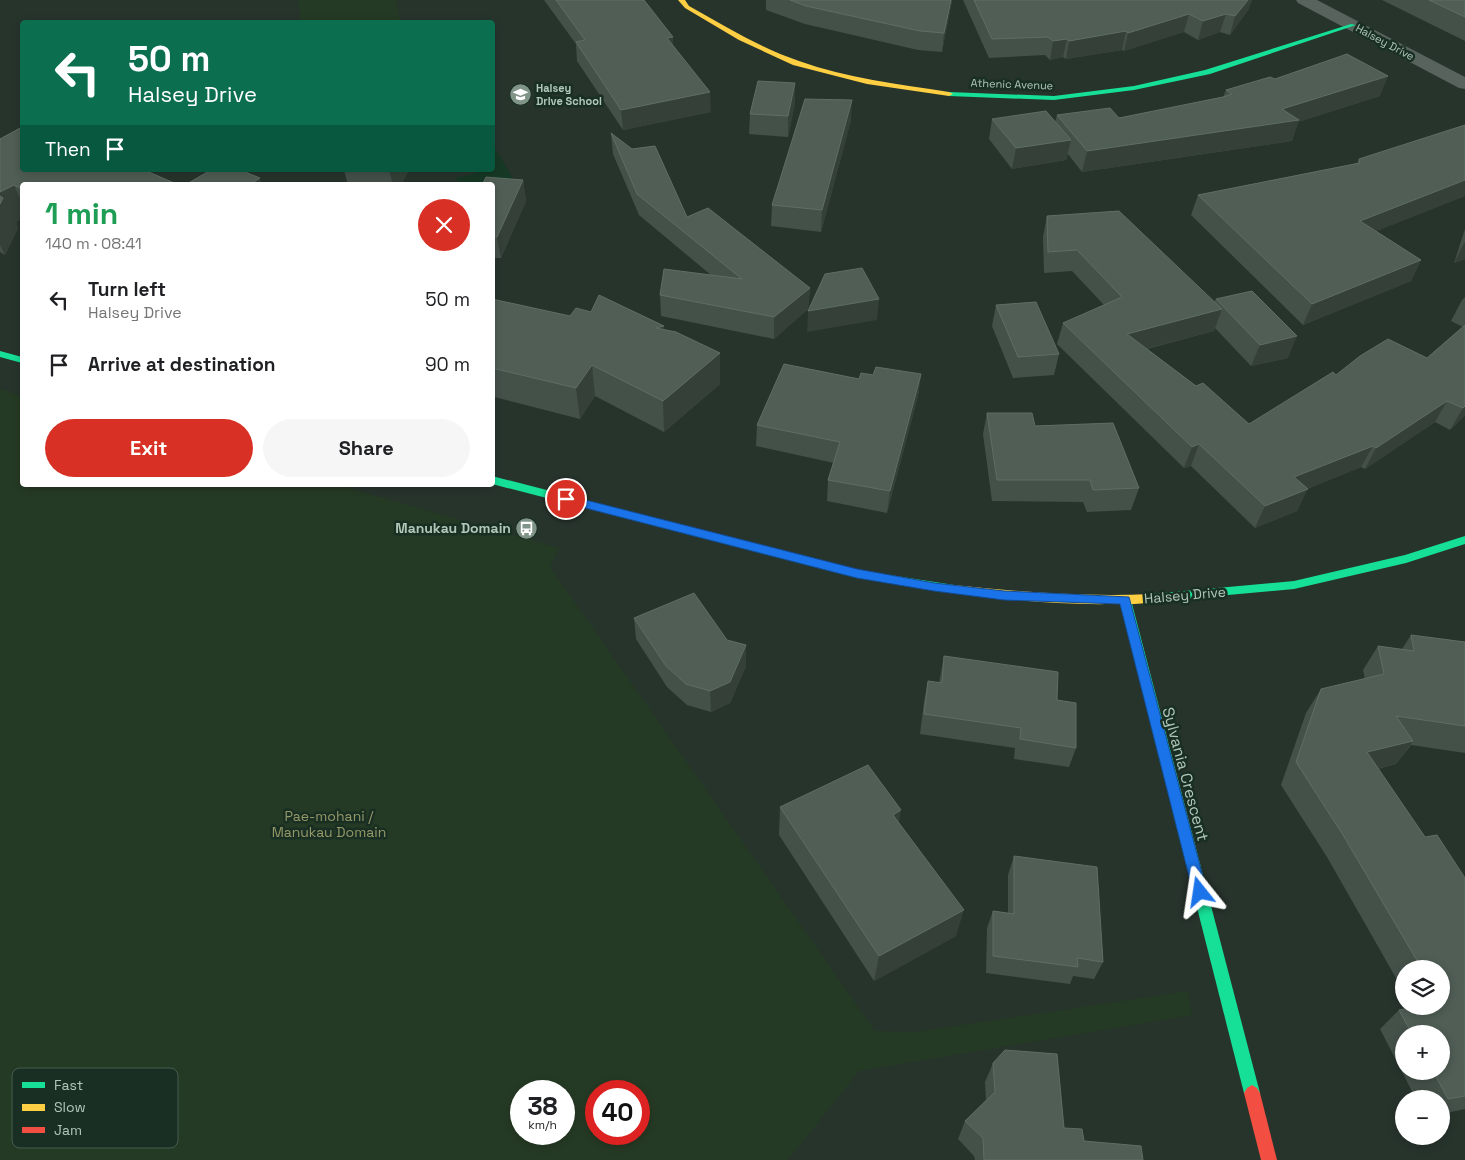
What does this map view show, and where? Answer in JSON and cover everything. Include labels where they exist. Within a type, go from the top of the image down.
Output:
[{"type":"street","name":"Athenic Avenue","points":[[681,0],[687,7],[740,39],[796,63],[867,82],[942,94],[1054,98],[1134,88],[1208,72],[1353,25]]},
{"type":"street","name":"Halsey Drive","points":[[1304,0],[1465,84]]},
{"type":"street","points":[[0,354],[20,359]]},
{"type":"street","name":"Halsey Drive","points":[[495,481],[857,574],[934,587],[1004,595],[1124,600],[1294,586],[1406,559],[1465,540]]},
{"type":"street","name":"Sylvania Crescent","points":[[1124,600],[1269,1160]]},
{"type":"green space","points":[[298,0],[396,0],[401,20],[301,20]]},
{"type":"green space","name":"Pae-mohani / Manukau Domain","points":[[0,389],[20,395],[20,487],[345,487],[559,548],[550,567],[875,1031],[916,1032],[1188,991],[1192,1015],[859,1071],[788,1160],[0,1160]]},
{"type":"shaded area","points":[[495,148],[514,180],[495,184],[495,182],[458,182],[456,178],[477,173],[495,172]]},
{"type":"building","points":[[556,0],[644,0],[673,37],[667,38],[710,92],[621,110],[576,42],[585,40]]},
{"type":"building","points":[[790,0],[951,0],[944,33],[920,31],[806,6]]},
{"type":"building","points":[[974,0],[1248,0],[1235,16],[1226,14],[1203,21],[1189,14],[1128,33],[1126,31],[1069,41],[1067,39],[1053,41],[1048,37],[992,39]]},
{"type":"building","points":[[1429,0],[1465,0],[1465,17]]},
{"type":"building","points":[[1347,54],[1388,76],[1282,109],[1299,120],[1087,151],[1057,115],[1110,108],[1119,118],[1223,97],[1232,94],[1226,90],[1270,77],[1275,79]]},
{"type":"building","points":[[758,81],[795,83],[788,116],[750,114]]},
{"type":"building","points":[[805,99],[852,100],[822,210],[772,205]]},
{"type":"building","points":[[1046,111],[1071,140],[1016,148],[992,119]]},
{"type":"building","points":[[1465,125],[1465,180],[1360,221],[1421,260],[1312,304],[1198,195],[1360,163],[1359,159]]},
{"type":"building","points":[[20,128],[20,172],[149,172],[172,182],[20,182],[20,188],[14,185],[0,192],[0,139]]},
{"type":"building","points":[[611,133],[632,149],[655,146],[687,217],[708,208],[810,288],[774,317],[660,295],[664,269],[742,279],[637,194]]},
{"type":"building","points":[[208,172],[245,172],[260,178],[254,182],[190,182]]},
{"type":"building","points":[[486,177],[523,180],[497,237],[495,237],[495,182],[484,182]]},
{"type":"building","points":[[1119,211],[1222,309],[1127,334],[1196,386],[1203,383],[1249,424],[1333,372],[1336,375],[1360,356],[1388,339],[1427,358],[1465,325],[1465,406],[1463,408],[1447,401],[1376,448],[1373,446],[1294,477],[1308,489],[1265,506],[1199,444],[1192,447],[1063,323],[1122,297],[1077,250],[1048,252],[1047,216]]},
{"type":"building","points":[[862,268],[879,299],[808,311],[825,274]]},
{"type":"building","points":[[1252,291],[1297,336],[1260,345],[1216,299]]},
{"type":"building","points":[[599,295],[664,326],[656,328],[676,332],[720,353],[663,401],[592,365],[576,388],[495,369],[495,300],[570,316],[576,308],[591,312]]},
{"type":"building","points":[[1036,302],[1059,354],[1018,357],[996,305]]},
{"type":"building","points":[[784,364],[859,379],[861,373],[873,375],[876,367],[921,374],[890,491],[828,480],[840,442],[757,425]]},
{"type":"building","points":[[987,413],[1032,413],[1035,426],[1113,423],[1139,488],[1093,490],[1090,480],[997,480]]},
{"type":"building","points":[[694,593],[727,640],[746,645],[730,682],[710,691],[686,684],[666,666],[634,618]]},
{"type":"building","points":[[1411,635],[1465,642],[1465,726],[1396,716],[1413,741],[1367,752],[1425,837],[1437,835],[1465,878],[1465,1096],[1450,1099],[1450,1090],[1443,1090],[1438,1080],[1450,1080],[1450,1025],[1407,1025],[1402,1015],[1450,1015],[1450,960],[1417,960],[1343,835],[1296,762],[1321,689],[1384,674],[1378,646],[1414,651]]},
{"type":"building","points":[[944,656],[1058,672],[1057,700],[1076,703],[1076,748],[1020,739],[1021,728],[924,714],[928,681],[942,683]]},
{"type":"building","points":[[868,765],[901,810],[893,815],[964,910],[879,956],[780,807]]},
{"type":"building","points":[[1014,856],[1097,867],[1103,962],[1077,958],[1078,967],[993,956],[993,911],[1014,914]]},
{"type":"building","points":[[1005,1050],[1057,1054],[1064,1128],[1082,1129],[1084,1141],[1141,1146],[1143,1160],[984,1160],[983,1138],[965,1121],[995,1092],[993,1063]]},
{"type":"traffic: fast","points":[[949,94],[1054,98],[1134,88],[1207,72],[1353,25]]},
{"type":"traffic: fast","points":[[0,354],[20,359]]},
{"type":"traffic: fast","points":[[495,481],[857,574],[954,589]]},
{"type":"traffic: fast","points":[[1151,598],[1294,585],[1406,559],[1465,540]]},
{"type":"traffic: fast","points":[[1125,600],[1252,1093]]},
{"type":"traffic: slow","points":[[681,0],[687,7],[741,39],[796,63],[867,82],[949,94]]},
{"type":"traffic: slow","points":[[954,589],[1052,598],[1102,600],[1151,598]]},
{"type":"traffic: jam","points":[[1252,1093],[1269,1160]]},
{"type":"place","name":"Halsey Drive School","points":[[520,94]]},
{"type":"place","name":"Manukau Domain","points":[[527,528]]},
{"type":"route","points":[[566,499],[857,574],[934,587],[1004,595],[1124,600],[1200,892]]}]
